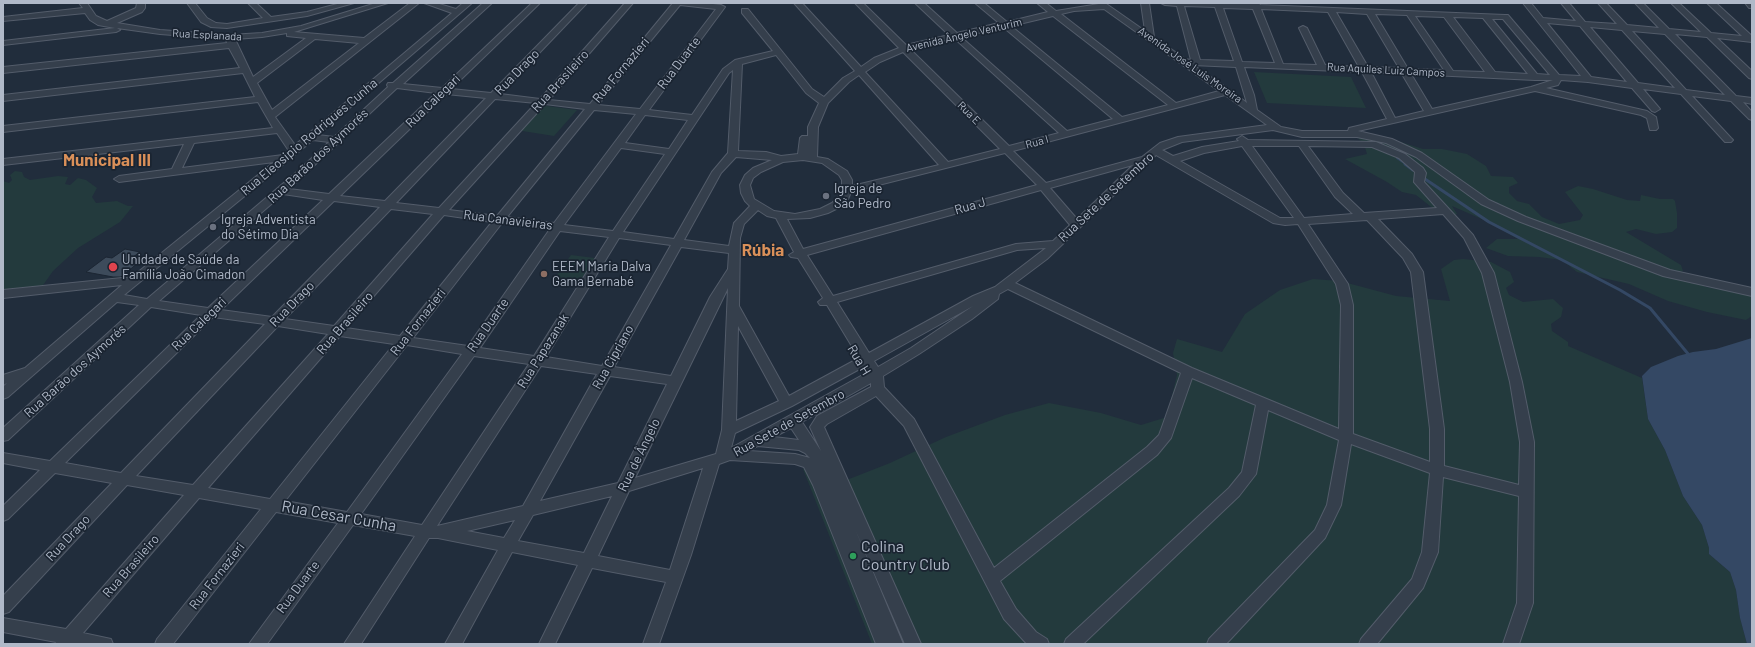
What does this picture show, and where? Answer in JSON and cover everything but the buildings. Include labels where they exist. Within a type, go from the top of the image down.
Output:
[{"type":"street","points":[[108,24],[139,10],[141,8],[141,3]]},
{"type":"street","points":[[191,3],[201,17],[208,23],[220,26],[270,20],[325,10],[350,3]]},
{"type":"street","points":[[252,3],[270,20]]},
{"type":"street","points":[[316,3],[325,10]]},
{"type":"street","name":"Rua Esplanada","points":[[85,6],[94,20],[108,24],[231,41],[302,28],[384,3]]},
{"type":"street","points":[[270,116],[415,3]]},
{"type":"street","points":[[428,3],[457,12]]},
{"type":"street","name":"Rua Eleosipio Rodrigues Cunha","points":[[3,394],[135,280],[290,154],[468,3]]},
{"type":"street","name":"Rua Barão dos Aymorés","points":[[3,436],[149,304],[280,191],[394,86],[488,3]]},
{"type":"street","name":"Rua Calegari","points":[[3,515],[210,313],[536,3]]},
{"type":"street","name":"Rua Drago","points":[[3,607],[123,479],[494,96],[582,3]]},
{"type":"street","name":"Rua Brasileiro","points":[[66,640],[441,212],[629,3]]},
{"type":"street","name":"Rua Fornazieri","points":[[163,644],[500,219],[676,3]]},
{"type":"street","name":"Rua Duarte","points":[[257,644],[417,428],[558,226],[617,145],[721,7],[682,3]]},
{"type":"street","points":[[798,3],[945,165]]},
{"type":"street","name":"Rua E","points":[[859,3],[1043,186],[1076,225]]},
{"type":"street","points":[[919,3],[1065,134]]},
{"type":"street","points":[[979,3],[1120,120]]},
{"type":"street","points":[[1040,3],[1174,105]]},
{"type":"street","name":"Avenida Ângelo Venturim","points":[[1053,12],[1082,3]]},
{"type":"street","points":[[1145,3],[1150,38]]},
{"type":"street","points":[[1165,3],[1256,5],[1331,11],[1505,17],[1558,80],[1555,83],[1533,89],[1340,133]]},
{"type":"street","points":[[1527,3],[1588,79]]},
{"type":"street","points":[[1565,3],[1655,109]]},
{"type":"street","points":[[1602,3],[1728,140]]},
{"type":"street","points":[[1639,3],[1752,117]]},
{"type":"street","points":[[1675,3],[1752,76]]},
{"type":"street","points":[[1711,3],[1752,39]]},
{"type":"street","points":[[1749,3],[1752,6]]},
{"type":"street","points":[[1180,4],[1196,62]]},
{"type":"street","name":"Avenida Ângelo Venturim","points":[[808,158],[807,126],[834,83],[857,69],[903,47],[1053,12],[1103,5]]},
{"type":"street","name":"Avenida José Luis Moreira","points":[[1103,5],[1253,110],[1276,128]]},
{"type":"street","points":[[1218,5],[1250,95],[1253,110]]},
{"type":"street","points":[[1256,5],[1280,66]]},
{"type":"street","points":[[3,19],[85,6]]},
{"type":"street","points":[[745,11],[809,91],[822,100]]},
{"type":"street","points":[[1331,11],[1365,69],[1392,121]]},
{"type":"street","points":[[1370,12],[1407,71],[1429,112]]},
{"type":"street","points":[[1409,13],[1450,73]]},
{"type":"street","points":[[1447,15],[1492,75]]},
{"type":"street","points":[[1485,16],[1534,77]]},
{"type":"street","points":[[1541,20],[1752,39]]},
{"type":"street","points":[[3,43],[131,28]]},
{"type":"street","points":[[1303,28],[1322,67]]},
{"type":"street","points":[[279,33],[366,41]]},
{"type":"street","points":[[252,82],[312,37]]},
{"type":"street","points":[[3,70],[231,41],[290,154],[175,173],[119,179]]},
{"type":"street","points":[[778,52],[738,62],[733,154],[766,155],[781,159],[808,158],[825,161],[843,173],[847,180],[847,190],[844,197],[836,205],[824,211],[795,217],[780,216],[761,209],[750,201],[746,193],[746,185],[749,177],[762,167],[781,159]]},
{"type":"street","name":"Rua Papazanak","points":[[352,644],[433,532],[617,233],[670,152],[726,71],[738,62]]},
{"type":"street","name":"Rua Aquiles Luiz Campos","points":[[1185,62],[1588,79],[1752,100]]},
{"type":"street","points":[[3,98],[246,70]]},
{"type":"street","points":[[374,83],[694,118]]},
{"type":"street","points":[[1533,89],[1644,112],[1651,117],[1653,128]]},
{"type":"street","name":"Rua I","points":[[847,190],[866,187],[1226,92]]},
{"type":"street","points":[[3,129],[261,99]]},
{"type":"street","points":[[1276,128],[1302,134],[1340,133],[1377,137],[1401,145],[1472,194],[1498,208],[1602,250],[1667,273],[1752,292]]},
{"type":"street","name":"Rua Sete de Setembro","points":[[728,430],[787,403],[1003,287],[1034,264],[1145,159],[1163,145],[1181,139],[1276,128]]},
{"type":"street","points":[[3,162],[278,130]]},
{"type":"street","points":[[1215,644],[1320,534],[1334,505],[1346,437],[1347,305],[1342,284],[1302,221],[1246,143],[1236,132]]},
{"type":"street","points":[[309,137],[336,140]]},
{"type":"street","points":[[175,173],[191,139]]},
{"type":"street","points":[[1172,160],[1202,150],[1246,143],[1364,142],[1378,145],[1394,152],[1419,170],[1421,173],[1420,182],[1470,236],[1488,273],[1516,382],[1527,442],[1525,603],[1510,644]]},
{"type":"street","points":[[1301,143],[1339,195],[1366,217],[1408,256],[1417,272],[1437,429],[1437,470],[1430,552],[1418,583],[1368,644]]},
{"type":"street","points":[[617,145],[670,152]]},
{"type":"street","points":[[1155,150],[1277,221],[1285,222],[1447,211]]},
{"type":"street","name":"Rua Cipriano","points":[[453,644],[525,512],[717,172],[733,154]]},
{"type":"street","name":"Rua J","points":[[798,255],[1145,159]]},
{"type":"street","name":"Rua Canavieiras","points":[[280,191],[386,206],[617,233],[734,250]]},
{"type":"street","points":[[651,644],[674,577],[722,458],[728,430],[734,308],[734,250],[739,223],[761,209]]},
{"type":"street","name":"Rua H","points":[[761,209],[798,255],[828,301],[875,381],[909,423],[1010,614],[1030,637],[1041,644]]},
{"type":"street","name":"Rua H","points":[[780,216],[798,255]]},
{"type":"street","points":[[828,301],[1016,247],[1056,244]]},
{"type":"street","name":"Rua de Ângelo","points":[[547,644],[716,297],[735,268]]},
{"type":"street","points":[[3,294],[135,280]]},
{"type":"street","points":[[1003,287],[1263,404],[1346,437],[1437,470],[1526,492]]},
{"type":"street","name":"Rua Sete de Setembro","points":[[433,532],[525,512],[624,487],[722,458],[795,423],[875,381],[968,316],[995,296],[1003,287]]},
{"type":"street","points":[[115,298],[470,352],[538,360],[675,381]]},
{"type":"street","points":[[734,308],[787,403]]},
{"type":"street","points":[[3,380],[33,368]]},
{"type":"street","points":[[991,579],[1156,447],[1164,438],[1169,427],[1188,371]]},
{"type":"street","points":[[875,381],[822,420],[817,427],[913,644]]},
{"type":"street","points":[[1072,644],[1239,486],[1249,474],[1263,404]]},
{"type":"street","points":[[769,458],[777,442],[795,423],[823,463],[856,551],[895,644]]},
{"type":"street","points":[[759,440],[800,445],[814,452]]},
{"type":"street","name":"Rua Cesar Cunha","points":[[3,458],[507,545],[674,577]]},
{"type":"street","points":[[722,458],[769,458],[804,461],[812,467],[884,644]]},
{"type":"street","points":[[3,625],[66,640],[105,644]]},
{"type":"green space","points":[[1254,72],[1351,77],[1366,108],[1267,103]]},
{"type":"green space","points":[[539,105],[577,110],[554,136],[516,130]]},
{"type":"green space","points":[[1359,134],[1388,138],[1423,149],[1442,149],[1467,154],[1486,166],[1491,176],[1513,177],[1518,183],[1509,187],[1509,193],[1517,201],[1529,204],[1542,217],[1559,224],[1580,220],[1583,215],[1565,192],[1578,186],[1593,189],[1627,200],[1640,201],[1641,195],[1660,199],[1673,199],[1675,201],[1677,213],[1677,228],[1672,232],[1656,234],[1636,229],[1626,232],[1681,265],[1683,271],[1677,274],[1706,287],[1752,295],[1752,316],[1746,320],[1707,312],[1668,301],[1629,284],[1577,272],[1562,260],[1539,257],[1508,256],[1486,248],[1497,239],[1518,239],[1493,224],[1452,206],[1457,214],[1451,217],[1439,213],[1416,195],[1402,192],[1345,159],[1367,154],[1364,144],[1358,138]]},
{"type":"green space","points":[[15,171],[22,172],[24,177],[30,180],[58,176],[68,177],[65,184],[70,185],[78,178],[86,180],[97,188],[92,197],[96,203],[117,201],[128,206],[133,206],[120,222],[78,248],[53,271],[41,288],[3,296],[3,181],[9,183],[12,180],[10,175]]},
{"type":"green space","points":[[571,255],[595,258],[577,286],[552,282]]},
{"type":"green space","points":[[1463,259],[1491,262],[1510,272],[1514,282],[1506,288],[1509,295],[1523,302],[1553,299],[1563,308],[1561,317],[1551,324],[1552,331],[1568,342],[1568,346],[1642,378],[1648,419],[1665,450],[1683,496],[1702,525],[1709,548],[1709,554],[1730,572],[1736,590],[1740,618],[1747,644],[872,644],[803,469],[829,467],[839,483],[890,463],[946,437],[1005,415],[1049,403],[1101,413],[1141,425],[1167,417],[1177,375],[1173,353],[1177,339],[1222,352],[1245,314],[1280,290],[1313,279],[1340,281],[1396,296],[1450,301],[1441,269],[1454,260]]},
{"type":"water","points":[[1752,338],[1752,644],[1747,644],[1740,618],[1736,590],[1730,572],[1709,554],[1709,548],[1702,525],[1683,496],[1665,450],[1648,419],[1642,376],[1651,367],[1678,356],[1693,352],[1716,349]]},
{"type":"waterway","points":[[1397,158],[1407,165]]},
{"type":"waterway","points":[[1405,164],[1413,170]]},
{"type":"waterway","points":[[1422,177],[1489,222],[1620,290],[1650,308],[1689,355]]},
{"type":"place","name":"Igreja de São Pedro","points":[[826,196]]},
{"type":"place","name":"Igreja Adventista do Sétimo Dia","points":[[213,227]]},
{"type":"place","name":"Unidade de Saúde da Família João Cimadon","points":[[113,267]]},
{"type":"place","name":"EEEM Maria Dalva Gama Bernabé","points":[[544,274]]},
{"type":"place","name":"Colina Country Club","points":[[853,556]]},
{"type":"district","name":"Municipal III","points":[[107,160]]},
{"type":"district","name":"Rúbia","points":[[763,250]]}]
